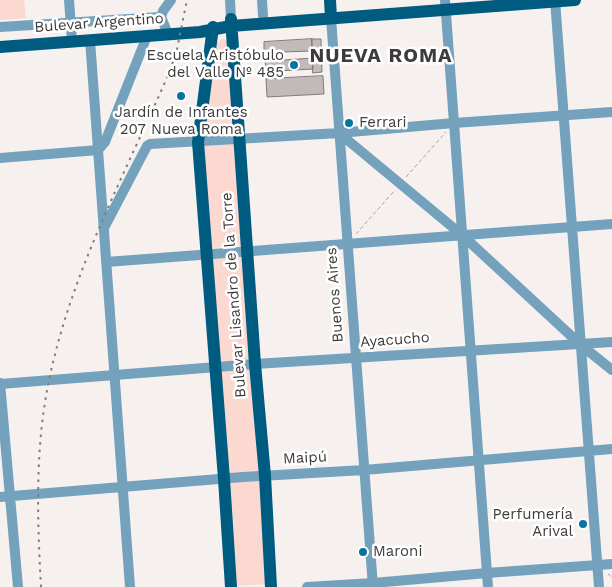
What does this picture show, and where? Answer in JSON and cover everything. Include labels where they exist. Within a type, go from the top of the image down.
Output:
[{"type":"main road","name":"Bulevar Argentino","points":[[445,4],[494,0]]},
{"type":"main road","name":"Bulevar Argentino","points":[[0,47],[208,30],[231,22],[263,16],[330,10],[575,0]]},
{"type":"main road","name":"Bulevar Argentino","points":[[231,22],[330,10]]},
{"type":"main road","name":"Bulevar Lisandro de la Torre","points":[[231,22],[238,138],[265,476],[271,587]]},
{"type":"main road","name":"Bulevar Lisandro de la Torre","points":[[208,30],[210,46],[198,142],[231,587]]},
{"type":"main road","points":[[210,46],[215,40],[222,37],[232,41]]},
{"type":"street","points":[[69,0],[72,41]]},
{"type":"street","points":[[168,34],[161,17],[163,11],[172,0]]},
{"type":"street","name":"Bulevar Lisandro de la Torre","points":[[230,0],[231,22]]},
{"type":"street","points":[[262,0],[263,16]]},
{"type":"street","points":[[555,1],[599,587]]},
{"type":"street","points":[[445,4],[488,587]]},
{"type":"street","name":"Buenos Aires","points":[[330,10],[373,585]]},
{"type":"street","points":[[0,28],[161,17]]},
{"type":"street","points":[[0,158],[98,150],[105,142],[146,36]]},
{"type":"street","points":[[90,40],[130,587]]},
{"type":"street","points":[[104,228],[147,146],[150,144],[339,133],[612,112]]},
{"type":"street","points":[[339,133],[462,235],[581,345],[612,370]]},
{"type":"street","points":[[106,262],[612,224]]},
{"type":"street","name":"Ayacucho","points":[[0,384],[255,364],[612,342]]},
{"type":"street","points":[[0,384],[18,587]]},
{"type":"street","name":"Maipú","points":[[0,497],[612,450]]},
{"type":"street","points":[[307,587],[373,585],[486,573],[612,564]]},
{"type":"shaded area","points":[[0,0],[24,0],[26,18],[0,20]]},
{"type":"shaded area","points":[[222,39],[228,41],[235,134],[204,137],[215,44]]},
{"type":"shaded area","points":[[235,142],[243,246],[211,248],[203,145]]},
{"type":"shaded area","points":[[243,256],[252,359],[219,362],[211,258]]},
{"type":"shaded area","points":[[252,368],[260,472],[228,474],[220,371]]},
{"type":"shaded area","points":[[261,480],[269,584],[236,586],[228,483]]},
{"type":"building","points":[[312,39],[321,39],[322,72],[313,73]]},
{"type":"building","points":[[312,39],[312,51],[283,52],[284,60],[313,58],[313,69],[277,71],[277,78],[266,79],[265,58],[274,57],[274,52],[264,52],[264,42]]},
{"type":"building","points":[[323,76],[324,94],[267,97],[266,79]]},
{"type":"building","name":"Ferrari","points":[[346,119],[352,119],[353,127],[346,127]]},
{"type":"railway","points":[[41,587],[38,485],[42,424],[49,379],[60,334],[91,248],[176,54],[187,0]]},
{"type":"place","name":"Escuela Aristóbulo del Valle Nº 485","points":[[294,65]]},
{"type":"place","name":"Jardín de Infantes 207 Nueva Roma","points":[[181,96]]},
{"type":"place","name":"Ferrari","points":[[349,123]]},
{"type":"place","name":"Perfumería Arival","points":[[583,524]]},
{"type":"place","name":"Maroni","points":[[363,552]]},
{"type":"district","name":"NUEVA ROMA","points":[[381,56]]}]
